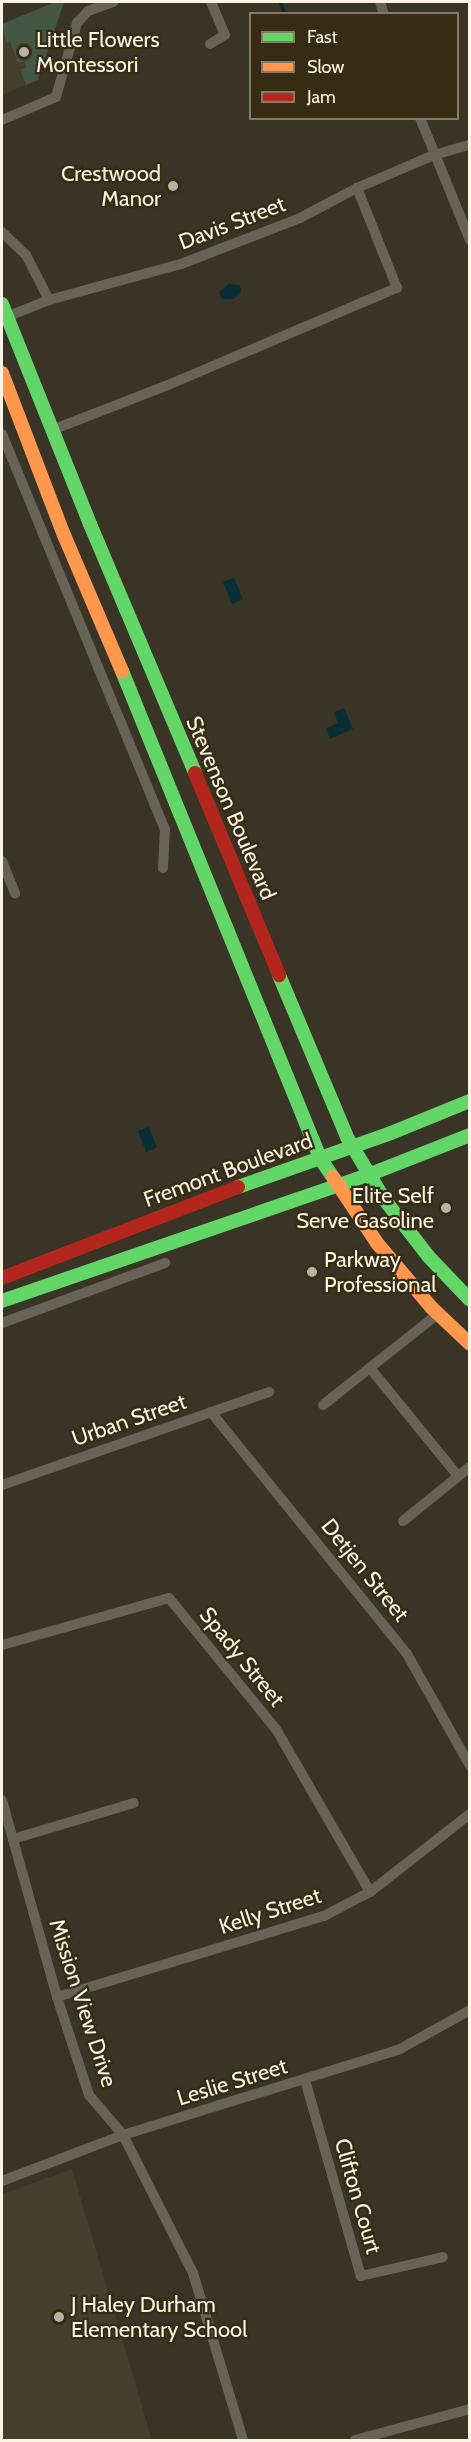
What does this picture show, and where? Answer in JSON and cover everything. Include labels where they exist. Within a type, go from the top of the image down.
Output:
[{"type":"main road","name":"Stevenson Boulevard","points":[[3,313],[352,1147],[368,1175],[409,1233],[470,1300]]},
{"type":"main road","points":[[2,373],[64,535],[199,857],[218,912],[320,1158],[336,1186],[377,1244],[438,1314],[470,1344]]},
{"type":"main road","name":"Fremont Boulevard","points":[[2,1278],[185,1206],[352,1147],[470,1101]]},
{"type":"main road","points":[[2,1300],[368,1175],[470,1135]]},
{"type":"street","points":[[2,120],[56,97],[77,23],[88,11],[113,2]]},
{"type":"street","points":[[210,44],[225,35],[211,2]]},
{"type":"street","points":[[421,120],[470,240]]},
{"type":"street","name":"Davis Street","points":[[3,313],[182,264],[300,218],[357,188],[434,156],[470,145]]},
{"type":"street","points":[[52,430],[168,385],[397,288],[357,188]]},
{"type":"street","points":[[2,232],[26,255],[49,300]]},
{"type":"street","points":[[2,434],[165,829],[163,868]]},
{"type":"street","points":[[2,861],[15,893]]},
{"type":"street","points":[[2,1323],[165,1263]]},
{"type":"street","points":[[323,1405],[438,1314]]},
{"type":"street","points":[[370,1368],[458,1476]]},
{"type":"street","name":"Urban Street","points":[[2,1485],[269,1392]]},
{"type":"street","name":"Detjen Street","points":[[211,1412],[407,1654],[470,1766]]},
{"type":"street","points":[[403,1521],[470,1467]]},
{"type":"street","name":"Spady Street","points":[[2,1645],[169,1598],[276,1729],[370,1892]]},
{"type":"street","name":"Mission View Drive","points":[[2,1800],[57,1997],[89,2095],[123,2135],[193,2273],[243,2440]]},
{"type":"street","points":[[13,1839],[134,1803]]},
{"type":"street","name":"Kelly Street","points":[[57,1997],[324,1916],[370,1892],[470,1814]]},
{"type":"street","name":"Leslie Street","points":[[2,2181],[123,2135],[400,2049],[467,2017]]},
{"type":"street","name":"Clifton Court","points":[[305,2080],[361,2276],[443,2257]]},
{"type":"street","points":[[355,2440],[470,2409]]},
{"type":"shaded area","points":[[2,24],[38,80],[2,95]]},
{"type":"shaded area","name":"J Haley Durham Elementary School","points":[[72,2169],[152,2440],[2,2440],[2,2194]]},
{"type":"green space","name":"Little Flowers Montessori","points":[[55,2],[64,2],[38,80],[26,85],[20,70],[26,67],[24,61],[18,63],[10,42],[6,43],[2,24]]},
{"type":"water","points":[[229,284],[240,285],[241,291],[234,299],[222,299],[219,292]]},
{"type":"water","points":[[234,578],[243,599],[232,604],[223,582]]},
{"type":"water","points":[[344,708],[353,729],[330,739],[326,728],[338,723],[334,712]]},
{"type":"water","points":[[149,1127],[157,1147],[146,1152],[138,1131]]},
{"type":"waterway","points":[[280,2],[284,12]]},
{"type":"traffic: fast","points":[[2,304],[90,524],[195,773]]},
{"type":"traffic: fast","points":[[122,671],[320,1158],[333,1177]]},
{"type":"traffic: fast","points":[[279,975],[348,1139],[384,1199],[429,1257],[470,1300]]},
{"type":"traffic: fast","points":[[238,1187],[391,1133],[470,1101]]},
{"type":"traffic: fast","points":[[2,1301],[368,1175],[470,1135]]},
{"type":"traffic: slow","points":[[2,373],[64,535],[122,671]]},
{"type":"traffic: slow","points":[[333,1177],[377,1243],[432,1308],[470,1344]]},
{"type":"traffic: jam","points":[[195,773],[279,975]]},
{"type":"traffic: jam","points":[[2,1278],[238,1187]]},
{"type":"place","name":"Little Flowers Montessori","points":[[24,52]]},
{"type":"place","name":"Crestwood Manor","points":[[173,186]]},
{"type":"place","name":"Elite Self Serve Gasoline","points":[[446,1208]]},
{"type":"place","name":"Parkway Professional","points":[[312,1272]]},
{"type":"place","name":"J Haley Durham Elementary School","points":[[59,2317]]}]
